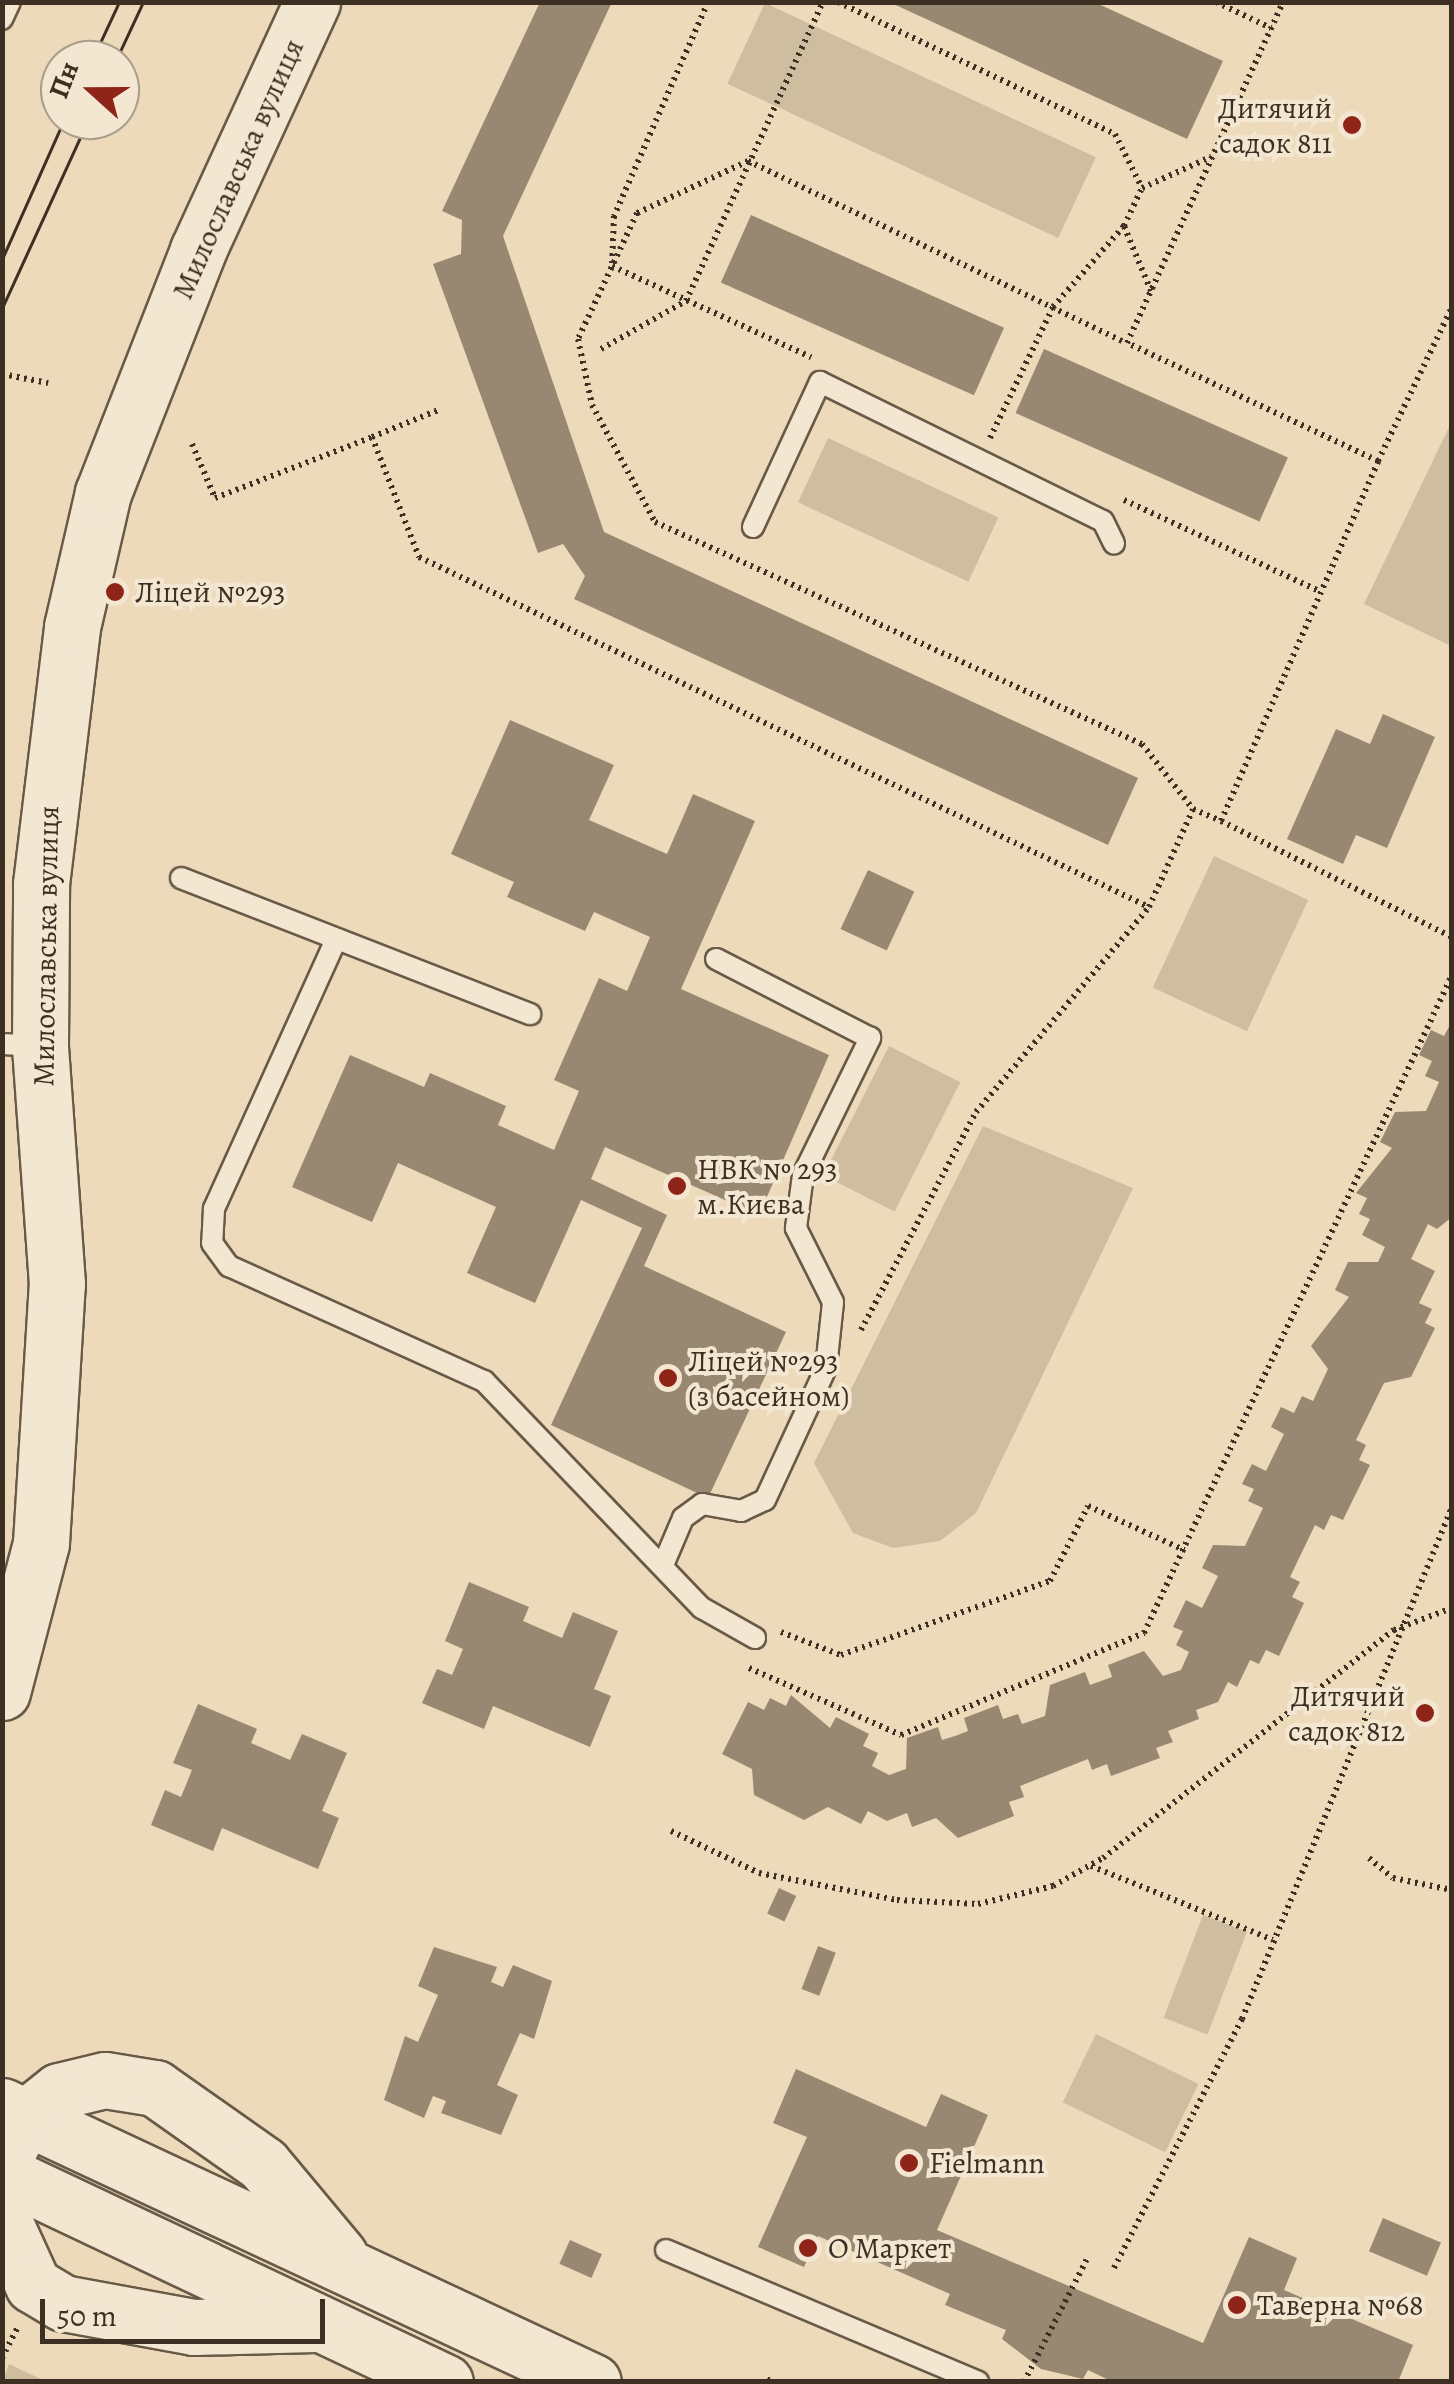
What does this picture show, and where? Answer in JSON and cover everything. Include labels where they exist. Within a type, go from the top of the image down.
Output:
[{"type":"main road","name":"Милославська вулиця","points":[[2,1692],[41,1543],[57,1284],[21,1045],[45,808],[103,492],[198,250],[312,2]]},
{"type":"main road","points":[[350,2269],[262,2164],[155,2088],[106,2080],[59,2090],[10,2129],[350,2269],[593,2382]]},
{"type":"main road","points":[[2,2173],[445,2382]]},
{"type":"main road","points":[[2,2216],[33,2285],[63,2303],[194,2327],[328,2324]]},
{"type":"lane","points":[[2,19],[10,2]]},
{"type":"lane","points":[[752,527],[820,382],[1103,521],[1114,544]]},
{"type":"lane","points":[[180,878],[334,944],[530,1014]]},
{"type":"lane","points":[[334,944],[214,1209],[212,1243],[229,1266],[484,1381],[702,1608],[754,1638]]},
{"type":"lane","points":[[663,1566],[682,1518],[702,1504],[741,1511],[765,1500],[826,1368],[833,1302],[796,1228],[802,1175],[870,1038],[716,958]]},
{"type":"lane","points":[[666,2250],[978,2382]]},
{"type":"path","points":[[612,266],[614,216],[708,2]]},
{"type":"path","points":[[601,349],[686,302],[823,2]]},
{"type":"path","points":[[838,2],[1114,134],[1142,188]]},
{"type":"path","points":[[1216,2],[1271,28]]},
{"type":"path","points":[[1127,343],[1283,2]]},
{"type":"path","points":[[990,438],[1053,308],[1124,226],[1142,188],[1212,156]]},
{"type":"path","points":[[748,160],[638,214],[578,339],[592,404],[656,522],[1142,744],[1193,809],[1452,937]]},
{"type":"path","points":[[748,160],[1378,460]]},
{"type":"path","points":[[1124,226],[1151,291]]},
{"type":"path","points":[[612,266],[829,366]]},
{"type":"path","points":[[1221,821],[1378,460],[1452,306]]},
{"type":"path","points":[[2,374],[48,383]]},
{"type":"path","points":[[192,444],[215,498],[438,410]]},
{"type":"path","points":[[972,430],[1007,446]]},
{"type":"path","points":[[372,437],[419,557],[1149,906]]},
{"type":"path","points":[[1112,494],[1321,592]]},
{"type":"path","points":[[826,1368],[854,1344],[976,1112],[1149,906],[1193,809]]},
{"type":"path","points":[[743,1666],[902,1735],[1144,1633],[1452,974]]},
{"type":"path","points":[[754,1638],[768,1627],[841,1656],[1050,1581],[1088,1506],[1184,1550]]},
{"type":"path","points":[[1114,2268],[1222,2065],[1394,1630],[1452,1507]]},
{"type":"path","points":[[670,1830],[760,1873],[897,1900],[978,1904],[1053,1886],[1090,1866],[1394,1630],[1452,1608]]},
{"type":"path","points":[[1369,1858],[1393,1878],[1452,1890]]},
{"type":"path","points":[[1090,1866],[1274,1940]]},
{"type":"path","points":[[1024,2382],[1088,2258]]},
{"type":"path","points":[[2,2358],[20,2321]]},
{"type":"shaded area","points":[[765,3],[1096,157],[1058,238],[727,84]]},
{"type":"shaded area","points":[[1451,423],[1452,646],[1364,604]]},
{"type":"shaded area","points":[[828,438],[998,517],[968,582],[798,502]]},
{"type":"shaded area","points":[[1214,856],[1308,900],[1247,1031],[1153,987]]},
{"type":"shaded area","points":[[889,1046],[960,1082],[894,1212],[823,1175]]},
{"type":"shaded area","points":[[983,1126],[1133,1188],[976,1513],[940,1541],[893,1548],[853,1533],[814,1463]]},
{"type":"shaded area","points":[[1203,1915],[1247,1932],[1207,2035],[1164,2018]]},
{"type":"shaded area","points":[[1096,2034],[1198,2084],[1165,2152],[1063,2102]]},
{"type":"shaded area","points":[[9,2364],[45,2381],[3,2381]]},
{"type":"building","points":[[540,2],[612,2],[503,236],[604,532],[1138,778],[1108,845],[574,599],[585,576],[563,544],[538,553],[433,264],[461,254],[462,220],[442,211]]},
{"type":"building","points":[[889,2],[1094,2],[1223,61],[1187,139]]},
{"type":"building","points":[[751,215],[1004,328],[974,395],[721,283]]},
{"type":"building","points":[[1044,349],[1288,458],[1259,522],[1016,413]]},
{"type":"building","points":[[1383,714],[1435,737],[1387,848],[1356,835],[1343,864],[1287,839],[1336,729],[1370,744]]},
{"type":"building","points":[[510,720],[614,765],[589,820],[667,854],[693,794],[755,821],[681,989],[829,1055],[759,1215],[605,1147],[591,1179],[667,1215],[644,1266],[786,1332],[708,1498],[551,1425],[642,1228],[581,1200],[535,1303],[467,1273],[496,1207],[398,1163],[372,1222],[292,1187],[350,1055],[424,1087],[430,1073],[506,1106],[498,1125],[554,1150],[579,1091],[554,1080],[599,978],[627,991],[650,937],[594,912],[585,931],[507,897],[514,882],[451,854]]},
{"type":"building","points":[[868,870],[914,892],[887,950],[841,929]]},
{"type":"building","points":[[1452,1021],[1452,1217],[1437,1229],[1428,1224],[1411,1259],[1435,1271],[1419,1303],[1432,1309],[1425,1323],[1435,1328],[1411,1377],[1384,1383],[1356,1440],[1366,1445],[1359,1460],[1370,1465],[1343,1520],[1331,1515],[1324,1530],[1315,1525],[1290,1577],[1300,1582],[1292,1597],[1304,1603],[1279,1656],[1266,1650],[1259,1664],[1250,1660],[1237,1687],[1228,1682],[1218,1702],[1196,1710],[1199,1719],[1168,1731],[1173,1742],[1156,1748],[1160,1758],[1111,1776],[1107,1764],[1092,1770],[1088,1759],[1020,1786],[1024,1797],[1009,1802],[1014,1816],[958,1838],[936,1818],[912,1827],[907,1813],[887,1821],[868,1811],[861,1824],[828,1807],[804,1820],[754,1795],[752,1769],[722,1754],[748,1702],[764,1710],[770,1698],[786,1706],[791,1695],[830,1728],[836,1717],[869,1734],[863,1746],[878,1753],[872,1766],[889,1775],[906,1769],[907,1738],[938,1727],[942,1740],[955,1736],[968,1731],[964,1718],[998,1705],[1003,1719],[1018,1714],[1022,1724],[1045,1716],[1050,1685],[1085,1672],[1090,1685],[1112,1677],[1108,1665],[1144,1651],[1163,1676],[1181,1670],[1189,1652],[1176,1645],[1183,1631],[1173,1627],[1186,1600],[1202,1608],[1218,1576],[1202,1568],[1213,1545],[1245,1546],[1263,1508],[1248,1501],[1254,1489],[1242,1484],[1252,1464],[1266,1471],[1284,1434],[1271,1427],[1281,1407],[1294,1413],[1302,1396],[1313,1401],[1328,1369],[1311,1346],[1349,1297],[1335,1290],[1348,1262],[1378,1262],[1385,1247],[1362,1235],[1370,1219],[1359,1214],[1367,1198],[1356,1193],[1392,1148],[1380,1142],[1395,1112],[1426,1111],[1439,1082],[1425,1076],[1432,1061],[1419,1055],[1431,1030],[1444,1036]]},
{"type":"building","points":[[469,1582],[529,1607],[523,1621],[562,1638],[573,1612],[618,1631],[594,1689],[611,1696],[590,1747],[493,1706],[484,1729],[422,1703],[437,1669],[452,1675],[463,1649],[445,1641]]},
{"type":"building","points":[[198,1704],[257,1729],[251,1743],[290,1760],[302,1734],[347,1753],[322,1811],[339,1818],[318,1869],[222,1828],[213,1851],[151,1825],[165,1790],[181,1797],[192,1770],[173,1763]]},
{"type":"building","points":[[779,1888],[796,1896],[784,1921],[767,1913]]},
{"type":"building","points":[[818,1946],[836,1953],[819,1996],[802,1989]]},
{"type":"building","points":[[434,1947],[497,1967],[491,1982],[503,1987],[513,1965],[552,1981],[534,2039],[520,2033],[497,2085],[518,2095],[501,2135],[441,2113],[446,2101],[433,2096],[424,2118],[384,2100],[405,2036],[418,2042],[438,1995],[418,1986]]},
{"type":"building","points":[[796,2069],[926,2127],[941,2094],[988,2115],[937,2230],[1203,2343],[1249,2237],[1297,2258],[1284,2290],[1413,2345],[1398,2382],[1113,2382],[1088,2370],[1083,2379],[1041,2369],[1002,2339],[1006,2330],[945,2305],[950,2294],[818,2236],[804,2267],[758,2247],[807,2137],[773,2123]]},
{"type":"building","points":[[1383,2218],[1441,2243],[1427,2276],[1369,2251]]},
{"type":"building","points":[[570,2240],[602,2254],[591,2278],[559,2264]]},
{"type":"tram line","points":[[101,40],[119,2]]},
{"type":"tram line","points":[[125,40],[143,2]]},
{"type":"tram line","points":[[2,259],[55,140]]},
{"type":"tram line","points":[[2,308],[79,140]]},
{"type":"place","name":"Дитячий садок 811","points":[[1352,125]]},
{"type":"place","name":"Ліцей №293","points":[[115,592]]},
{"type":"place","name":"НВК № 293 м.Києва","points":[[677,1186]]},
{"type":"place","name":"Ліцей №293 (з басейном)","points":[[668,1378]]},
{"type":"place","name":"Дитячий садок 812","points":[[1425,1713]]},
{"type":"place","name":"Fielmann","points":[[909,2163]]},
{"type":"place","name":"О Маркет","points":[[808,2248]]},
{"type":"place","name":"Таверна №68","points":[[1237,2305]]}]
